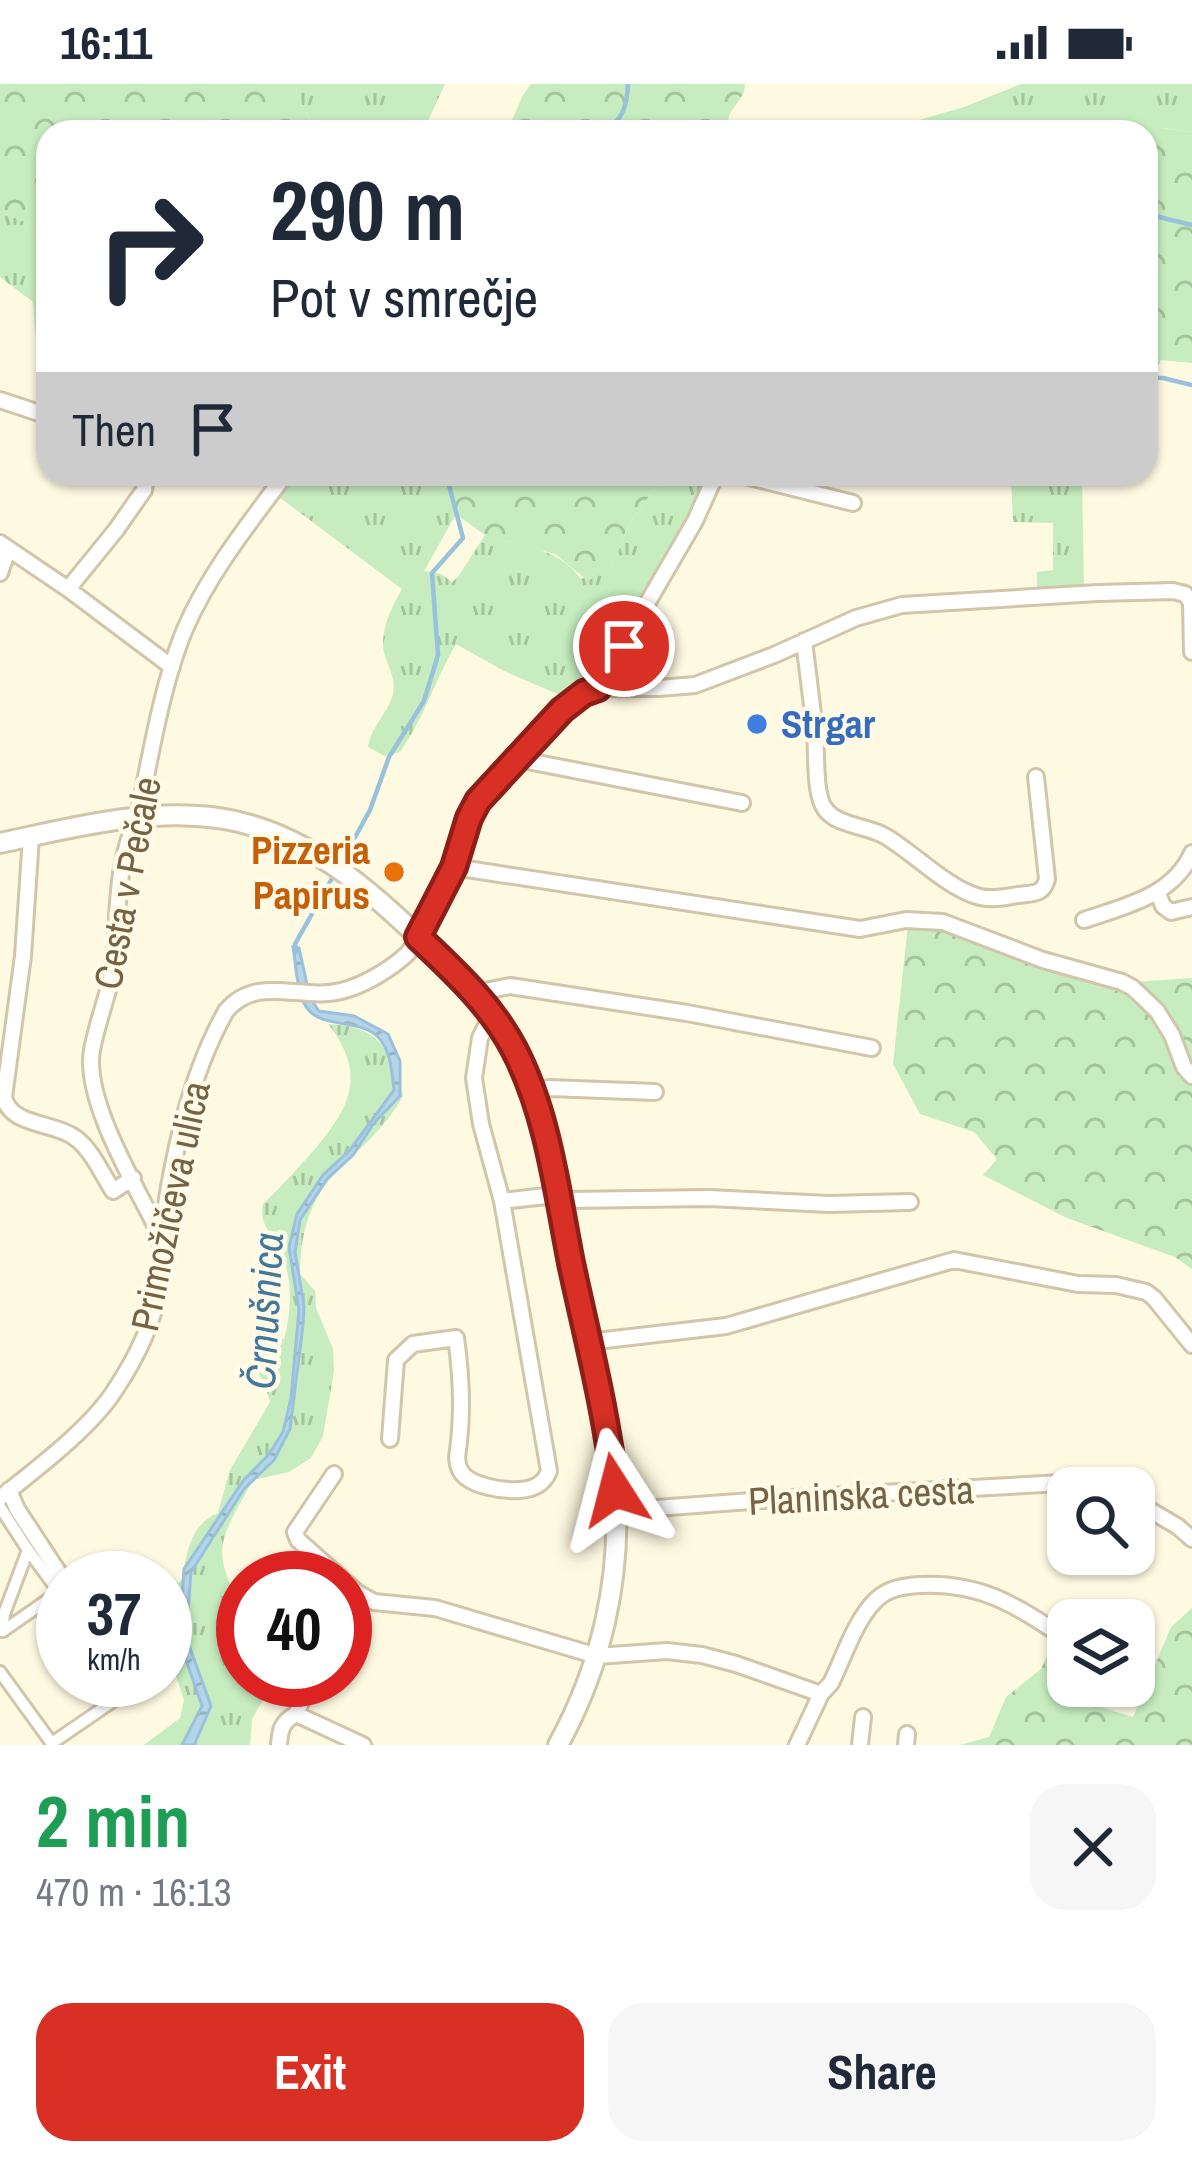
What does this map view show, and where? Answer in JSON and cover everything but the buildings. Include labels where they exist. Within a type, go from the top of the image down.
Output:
[{"type":"street","points":[[0,400],[36,412]]},
{"type":"street","points":[[68,589],[145,486]]},
{"type":"street","name":"Cesta v Pečale","points":[[161,1237],[98,1102],[91,1082],[91,1054],[115,960],[119,886],[128,836],[138,817],[172,667],[199,602],[277,486]]},
{"type":"street","points":[[598,688],[710,486]]},
{"type":"street","points":[[785,486],[854,503]]},
{"type":"street","points":[[0,573],[4,546],[172,667]]},
{"type":"street","points":[[418,937],[454,867],[478,801],[562,710],[584,693],[598,688],[695,685],[856,618],[902,605],[1173,591],[1185,594],[1191,602],[1192,652]]},
{"type":"street","points":[[804,641],[819,793],[831,815],[880,833],[980,897],[1040,892],[1047,879],[1036,777]]},
{"type":"street","points":[[517,759],[742,803]]},
{"type":"street","points":[[0,843],[138,817],[237,821],[290,840],[337,867],[418,937],[492,1014],[532,1090],[588,1342],[616,1510],[610,1595],[597,1656],[558,1745]]},
{"type":"street","points":[[31,836],[5,1106],[80,1140],[113,1191],[133,1178]]},
{"type":"street","points":[[1084,920],[1158,893],[1192,853]]},
{"type":"street","points":[[454,867],[860,929],[922,920],[956,925],[1043,960],[1133,988],[1165,1023],[1192,1076]]},
{"type":"street","points":[[1158,893],[1162,906],[1171,912],[1192,907]]},
{"type":"street","name":"Primožičeva ulica","points":[[3,1498],[113,1394],[142,1341],[158,1294],[161,1237],[181,1132],[202,1061],[226,1010],[254,991],[341,992],[406,955],[418,937]]},
{"type":"street","points":[[475,993],[510,986],[872,1048]]},
{"type":"street","points":[[390,1439],[396,1360],[413,1344],[456,1338],[462,1398],[457,1461],[461,1474],[472,1482],[518,1490],[536,1487],[549,1471],[502,1201],[481,1124],[475,1078],[479,1038],[492,1014]]},
{"type":"street","points":[[532,1090],[655,1092]]},
{"type":"street","points":[[502,1201],[534,1196],[910,1202]]},
{"type":"street","points":[[588,1342],[726,1326],[966,1260],[1078,1284],[1145,1292],[1192,1345]]},
{"type":"street","points":[[310,1551],[295,1532],[334,1474]]},
{"type":"street","name":"Planinska cesta","points":[[616,1510],[1047,1484]]},
{"type":"street","points":[[3,1498],[36,1558]]},
{"type":"street","points":[[3,1498],[17,1509],[42,1551]]},
{"type":"street","points":[[1155,1513],[1192,1539]]},
{"type":"street","points":[[1,1632],[28,1550]]},
{"type":"street","points":[[797,1745],[873,1603],[891,1590],[955,1584],[1011,1604],[1047,1627]]},
{"type":"street","points":[[372,1601],[436,1608],[597,1656],[702,1655],[821,1694]]},
{"type":"street","points":[[1,1632],[36,1606]]},
{"type":"street","points":[[4,1677],[53,1744],[106,1707]]},
{"type":"street","points":[[279,1745],[280,1729],[299,1707]]},
{"type":"street","points":[[296,1714],[363,1745]]},
{"type":"street","points":[[860,1745],[863,1717]]},
{"type":"green space","points":[[0,84],[295,84],[311,120],[36,120],[36,226],[0,212]]},
{"type":"green space","points":[[295,84],[445,84],[428,120],[311,120]]},
{"type":"green space","points":[[531,84],[745,84],[729,120],[512,120]]},
{"type":"green space","points":[[1021,84],[1192,84],[1192,132],[1158,129],[1158,120],[919,120]]},
{"type":"green space","points":[[1158,129],[1192,132],[1192,363],[1161,360],[1158,365]]},
{"type":"green space","points":[[0,212],[36,226],[36,333],[33,302],[0,277]]},
{"type":"green space","points":[[288,486],[431,486],[456,514],[424,571],[452,582],[485,535],[549,553],[581,579],[612,567],[629,524],[656,486],[704,486],[596,677],[562,696],[456,644],[400,752],[385,756],[368,747],[393,694],[383,639],[402,589],[279,497]]},
{"type":"green space","points":[[430,486],[656,486],[629,524],[612,567],[588,581],[555,554],[488,537],[440,503]]},
{"type":"green space","points":[[1012,486],[1082,486],[1084,589],[1037,587],[1037,572],[1053,570],[1053,523],[1013,522]]},
{"type":"green space","points":[[926,923],[1134,982],[1192,978],[1192,1269],[1175,1257],[1067,1218],[983,1175],[997,1159],[974,1132],[920,1114],[893,1064],[908,924]]},
{"type":"green space","points":[[328,1024],[371,1036],[388,1054],[403,1096],[380,1129],[324,1186],[304,1234],[300,1274],[315,1291],[316,1308],[333,1349],[323,1436],[311,1458],[289,1472],[253,1480],[231,1520],[222,1551],[216,1551],[216,1707],[259,1707],[252,1719],[250,1745],[144,1745],[180,1718],[182,1707],[192,1707],[189,1551],[202,1524],[218,1513],[230,1470],[270,1402],[258,1371],[257,1350],[272,1339],[284,1339],[289,1317],[287,1272],[264,1223],[263,1204],[338,1118],[351,1074]]},
{"type":"green space","points":[[1192,1608],[1192,1745],[960,1745],[989,1737],[1006,1697],[1041,1669],[1047,1656],[1047,1707],[1101,1707],[1133,1717],[1137,1707],[1155,1707],[1155,1665],[1171,1627]]},
{"type":"water","name":"Črnušnica","points":[[293,947],[299,948],[310,998],[319,1011],[354,1016],[388,1034],[400,1061],[400,1096],[353,1155],[327,1179],[300,1220],[295,1252],[304,1306],[290,1429],[274,1460],[244,1489],[192,1570],[192,1557],[283,1432],[299,1310],[289,1247],[297,1214],[394,1090],[388,1055],[378,1037],[310,1012],[298,982]]},
{"type":"water","name":"Črnušnica","points":[[192,1654],[211,1706],[194,1745],[182,1745],[202,1706],[192,1677]]},
{"type":"waterway","name":"Črnušnica","points":[[617,120],[628,84]]},
{"type":"waterway","points":[[1158,217],[1192,225]]},
{"type":"waterway","points":[[1158,378],[1192,385]]},
{"type":"waterway","name":"Črnušnica","points":[[341,863],[370,810],[389,757],[424,701],[438,655],[432,573],[463,538],[449,486]]},
{"type":"waterway","name":"Črnušnica","points":[[296,952],[295,944],[335,873]]},
{"type":"place","name":"Strgar","points":[[757,724]]},
{"type":"place","name":"Pizzeria Papirus","points":[[394,872]]},
{"type":"route","points":[[615,1490],[580,1302],[532,1090],[492,1014],[418,937],[454,867],[478,801],[562,710],[598,688],[624,646]]}]
